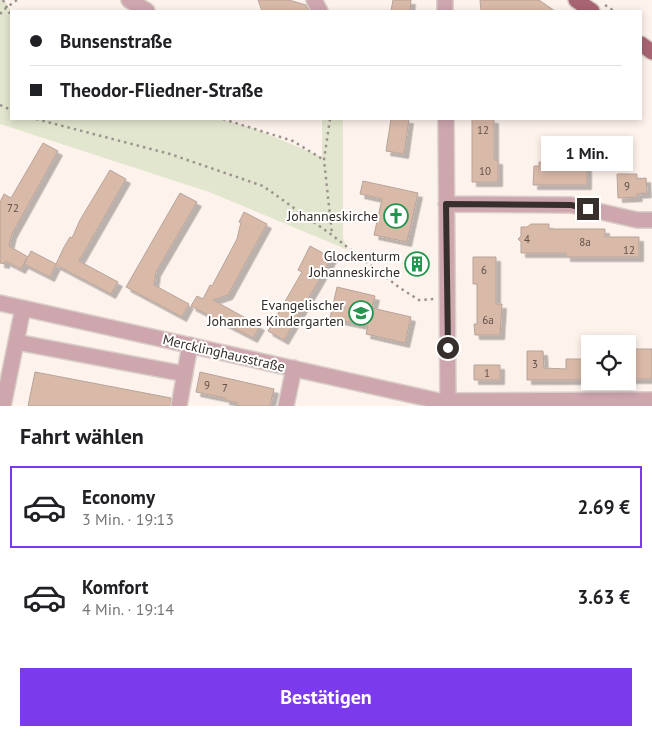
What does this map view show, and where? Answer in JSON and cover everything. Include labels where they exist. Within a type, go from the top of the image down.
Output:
[{"type":"main road","points":[[578,1],[591,10]]},
{"type":"street","points":[[129,0],[145,10]]},
{"type":"street","points":[[446,120],[448,404]]},
{"type":"street","points":[[446,204],[571,205],[637,220],[652,220]]},
{"type":"street","name":"Mercklinghausstraße","points":[[0,303],[448,404],[652,400]]},
{"type":"street","points":[[3,406],[23,308]]},
{"type":"street","points":[[16,342],[185,374]]},
{"type":"street","points":[[179,406],[190,345]]},
{"type":"street","points":[[286,406],[294,368]]},
{"type":"path","points":[[3,0],[10,14]]},
{"type":"path","points":[[0,14],[17,0]]},
{"type":"path","points":[[40,120],[170,154],[263,186],[332,235],[400,288],[419,300],[447,298]]},
{"type":"path","points":[[225,120],[293,141],[324,160]]},
{"type":"path","points":[[330,120],[324,160],[332,235]]},
{"type":"green space","points":[[0,0],[4,0],[10,10],[10,120],[223,120],[253,128],[322,157],[322,120],[343,120],[343,238],[348,250],[209,192],[0,124]]},
{"type":"building","points":[[258,0],[289,0],[306,5],[308,10],[262,10]]},
{"type":"building","points":[[393,0],[411,0],[410,10],[391,10]]},
{"type":"building","points":[[480,0],[539,0],[554,10],[481,10]]},
{"type":"building","points":[[391,120],[409,120],[404,154],[386,151]]},
{"type":"building","points":[[472,120],[494,120],[494,160],[498,160],[498,182],[472,182]]},
{"type":"building","points":[[43,143],[58,151],[12,234],[9,246],[28,257],[31,251],[56,264],[64,247],[70,237],[72,238],[80,220],[110,170],[126,179],[79,261],[118,282],[111,294],[56,265],[50,277],[24,264],[27,258],[21,269],[5,261],[5,264],[0,263],[0,202],[4,194],[11,198]]},
{"type":"building","points":[[568,155],[587,155],[587,185],[533,185],[534,166],[539,166],[539,162],[568,163]]},
{"type":"building","points":[[617,174],[637,174],[637,179],[646,178],[647,193],[637,194],[638,197],[618,198]]},
{"type":"building","name":"Johanneskirche","points":[[363,181],[418,193],[407,242],[374,235],[382,199],[360,194]]},
{"type":"building","points":[[180,193],[197,202],[156,272],[154,285],[189,304],[182,317],[126,287]]},
{"type":"building","points":[[244,212],[267,224],[228,295],[213,300],[260,326],[253,338],[191,306],[197,296],[203,299],[210,285],[212,286],[237,239],[241,223],[239,222]]},
{"type":"building","points":[[531,224],[549,224],[549,229],[605,229],[605,237],[639,237],[639,257],[566,257],[566,253],[521,253],[521,242],[518,239],[521,236],[521,227],[527,227]]},
{"type":"building","points":[[310,246],[332,258],[284,340],[268,331],[302,272],[298,270]]},
{"type":"building","points":[[473,257],[496,257],[496,304],[502,304],[500,335],[475,335],[474,324],[477,324],[477,284],[473,284]]},
{"type":"building","name":"Evangelischer Johannes Kindergarten","points":[[337,287],[375,296],[372,308],[411,317],[405,343],[366,334],[368,326],[330,318]]},
{"type":"building","points":[[636,349],[652,349],[652,379],[636,379]]},
{"type":"building","points":[[527,351],[543,351],[544,368],[566,369],[566,359],[581,359],[581,380],[527,380]]},
{"type":"building","points":[[474,365],[500,365],[500,380],[474,380]]},
{"type":"building","points":[[35,372],[171,398],[170,406],[28,406]]},
{"type":"building","points":[[200,372],[274,389],[270,406],[238,406],[238,403],[225,400],[225,398],[196,392]]},
{"type":"place","name":"Johanneskirche","points":[[396,216]]},
{"type":"place","name":"Glockenturm Johanneskirche","points":[[417,264]]},
{"type":"place","name":"Evangelischer Johannes Kindergarten","points":[[361,313]]},
{"type":"route","points":[[448,348],[446,204],[571,205],[588,209]]}]
